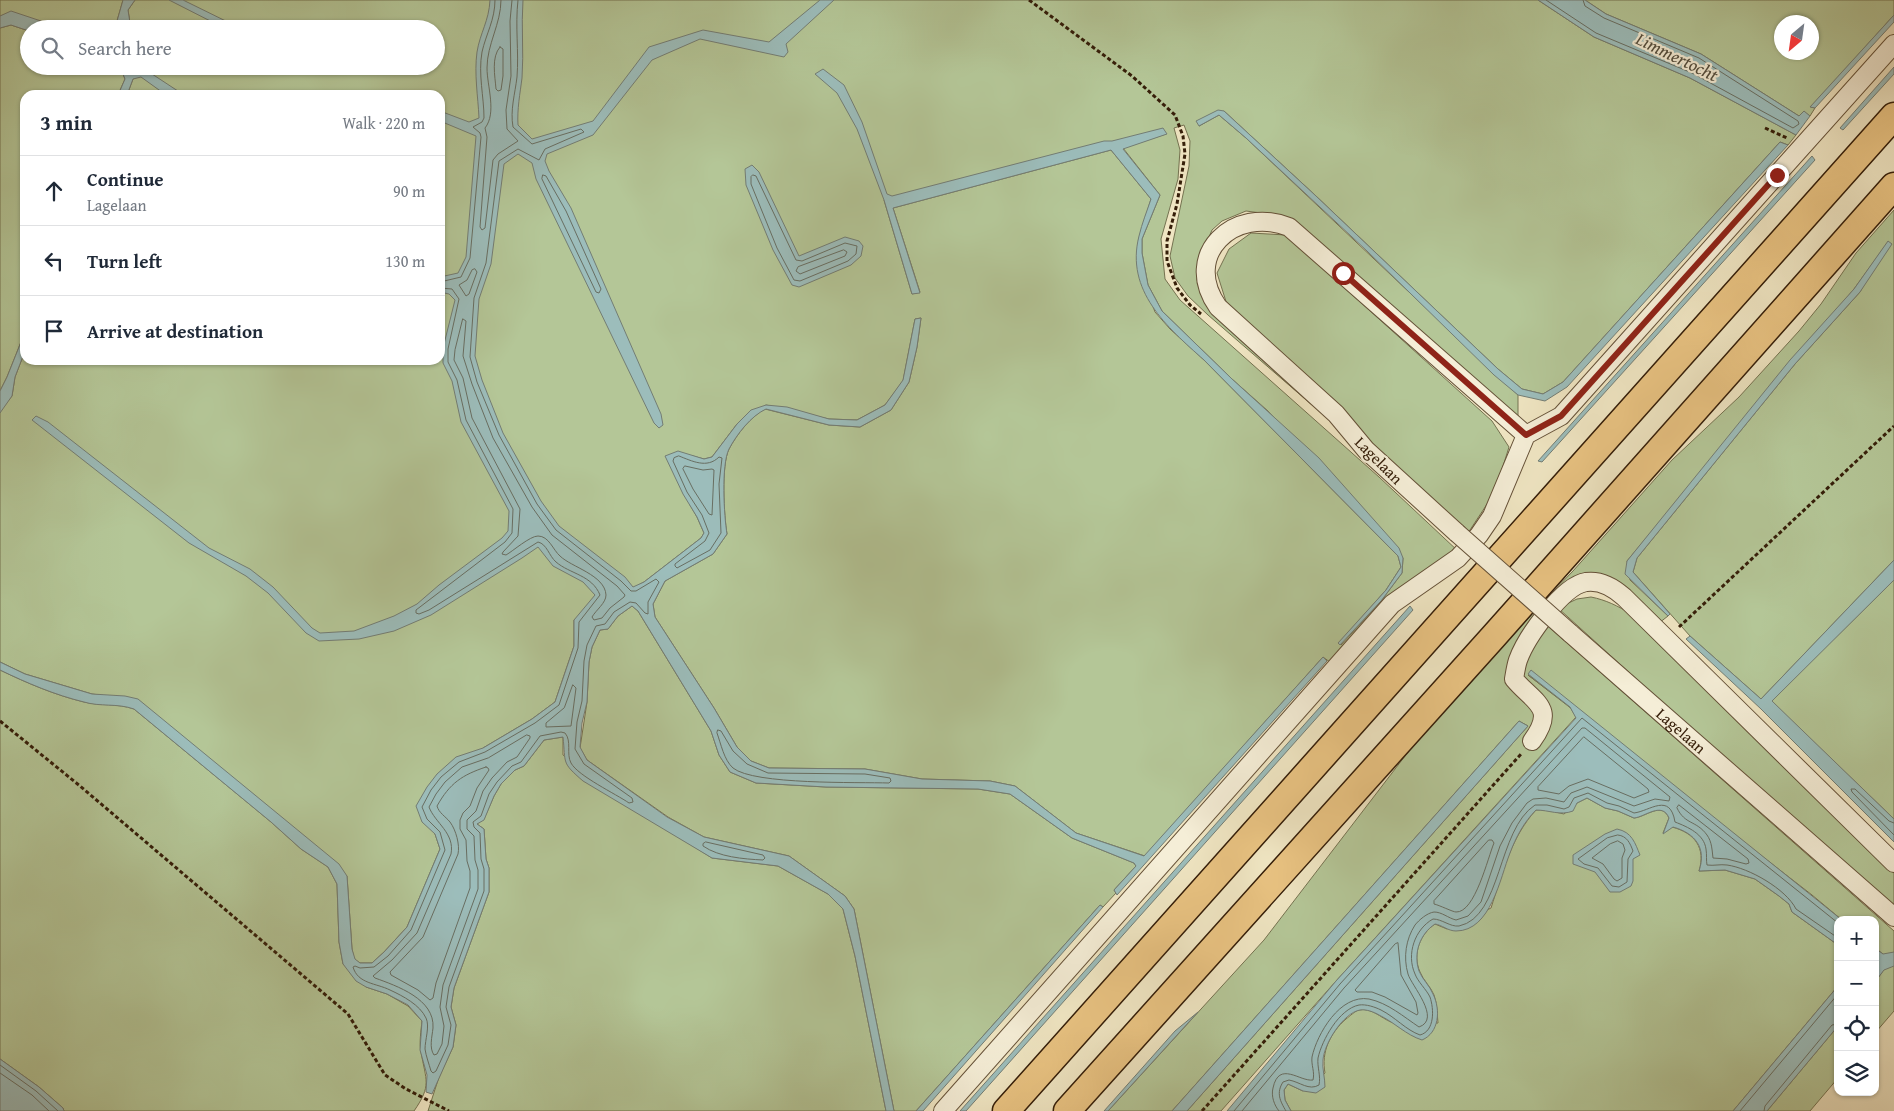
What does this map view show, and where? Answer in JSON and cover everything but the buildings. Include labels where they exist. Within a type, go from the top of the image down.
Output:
[{"type":"highway","points":[[1006,1111],[1894,116]]},
{"type":"highway","points":[[1067,1111],[1494,636],[1894,186]]},
{"type":"street","points":[[943,1111],[1392,604],[1458,558],[1479,535],[1492,516],[1526,435],[1561,416],[1894,44]]},
{"type":"street","name":"Lagelaan","points":[[1526,435],[1289,227],[1277,222],[1264,220],[1241,224],[1221,237],[1209,254],[1205,265],[1205,280],[1218,308],[1336,414],[1366,450],[1456,534],[1894,917]]},
{"type":"street","points":[[1532,741],[1543,723],[1542,710],[1537,701],[1514,679],[1518,659],[1533,632],[1564,594],[1584,582],[1595,582],[1610,587],[1624,597],[1894,863]]},
{"type":"path","points":[[1029,0],[1132,76],[1175,115],[1183,136],[1185,154],[1177,204],[1168,241],[1167,261],[1178,288],[1190,305],[1205,317]]},
{"type":"path","points":[[1765,128],[1802,146]]},
{"type":"path","points":[[1667,639],[1894,426]]},
{"type":"path","points":[[0,721],[80,786],[348,1014],[385,1075],[406,1089],[449,1111]]},
{"type":"path","points":[[1202,1111],[1532,741]]},
{"type":"green space","points":[[0,0],[123,0],[117,20],[29,20],[0,16]]},
{"type":"green space","points":[[135,0],[1538,0],[1594,37],[1690,78],[1796,135],[1788,145],[1780,142],[1563,382],[1543,394],[1522,389],[1498,369],[1224,111],[1199,126],[1219,115],[1246,138],[1518,395],[1518,420],[1321,245],[1283,216],[1246,211],[1222,221],[1212,230],[1199,260],[1197,280],[1206,298],[1315,403],[1312,405],[1208,315],[1188,296],[1175,278],[1170,256],[1189,166],[1190,141],[1184,125],[1174,128],[1180,150],[1178,179],[1161,239],[1165,279],[1180,300],[1379,477],[1459,552],[1334,665],[1323,657],[1145,856],[1076,833],[1015,786],[990,781],[922,779],[865,769],[769,768],[751,761],[737,747],[655,617],[653,604],[665,581],[713,554],[727,534],[724,491],[726,457],[732,443],[745,426],[765,409],[829,425],[860,427],[891,410],[909,382],[921,318],[915,319],[903,381],[885,405],[857,420],[829,419],[766,405],[737,424],[712,457],[704,459],[693,456],[690,505],[704,533],[701,538],[644,582],[574,620],[574,646],[555,702],[532,719],[483,748],[435,834],[440,849],[407,927],[372,963],[360,963],[354,959],[352,949],[347,876],[138,700],[92,694],[25,674],[0,662],[0,410],[12,396],[15,377],[20,364],[445,365],[445,90],[129,90],[133,75],[445,75],[445,20],[130,20],[128,10]],"holes":[[[1166,134],[1123,148],[1160,195],[1142,239],[1142,253],[1148,285],[1162,311],[1268,411],[1403,558],[1402,573],[1381,601],[1341,645],[1339,643],[1386,590],[1401,567],[1398,556],[1155,312],[1137,263],[1139,238],[1151,199],[1111,150],[893,208],[920,292],[912,294],[884,200]]]},
{"type":"green space","points":[[1585,0],[1894,0],[1894,15],[1811,107],[1815,108],[1810,116],[1804,112],[1799,116],[1701,54],[1606,14]]},
{"type":"green space","points":[[11,25],[20,28],[20,75],[123,75],[125,79],[120,90],[20,90],[20,344],[0,391],[0,28]]},
{"type":"green space","points":[[1894,210],[1894,560],[1761,699],[1690,636],[1633,572],[1637,558],[1795,364],[1860,292],[1888,242],[1854,289],[1627,561],[1630,580],[1668,616],[1659,623],[1595,578],[1552,602],[1547,598],[1672,460],[1739,397],[1799,331],[1821,304],[1856,253]]},
{"type":"green space","points":[[1251,233],[1286,235],[1492,421],[1509,447],[1495,492],[1468,533],[1229,311],[1217,273],[1229,249]]},
{"type":"green space","points":[[1894,580],[1894,819],[1771,701]]},
{"type":"green space","points":[[1591,597],[1612,604],[1631,614],[1871,853],[1894,873],[1894,912],[1558,608],[1577,599]]},
{"type":"green space","points":[[632,606],[638,611],[711,731],[719,755],[730,772],[756,783],[826,787],[978,789],[1010,794],[1072,838],[1134,863],[1136,866],[1114,890],[1116,893],[1103,907],[1100,905],[916,1111],[894,1111],[854,909],[845,896],[789,856],[704,837],[668,817],[587,760],[580,748],[587,702],[589,662],[592,647],[600,630],[608,629],[618,616]]},
{"type":"green space","points":[[1533,613],[1877,916],[1837,916],[1571,708],[1576,717],[1336,981],[1221,1111],[1187,1111],[1528,726],[1519,721],[1172,1111],[1108,1111],[1264,940],[1415,743]]},
{"type":"green space","points":[[0,670],[20,680],[73,699],[134,709],[301,849],[328,867],[337,884],[339,942],[343,964],[366,987],[387,994],[408,1006],[422,1021],[420,1045],[426,1083],[420,1102],[414,1111],[64,1111],[39,1087],[0,1059]]},
{"type":"green space","points":[[563,737],[563,755],[674,834],[712,858],[778,866],[828,894],[843,909],[855,956],[886,1111],[428,1111],[439,1077],[453,1047],[456,1025],[451,1007],[454,988],[489,892],[489,868],[486,859],[484,829],[477,824],[484,819],[501,784],[515,770],[524,766],[544,740]]},
{"type":"green space","points":[[1587,798],[1605,808],[1634,818],[1658,810],[1666,813],[1669,818],[1663,833],[1672,827],[1692,837],[1700,849],[1701,863],[1699,871],[1725,870],[1755,879],[1789,904],[1792,912],[1834,942],[1834,991],[1733,1111],[1291,1111],[1285,1100],[1284,1090],[1288,1084],[1303,1091],[1325,1073],[1324,1058],[1331,1037],[1340,1024],[1356,1011],[1368,1010],[1396,1023],[1438,1023],[1434,995],[1421,975],[1418,965],[1417,952],[1425,933],[1435,924],[1447,929],[1491,908],[1503,869],[1514,844],[1527,821],[1536,810],[1547,810],[1564,814],[1577,803]]},
{"type":"green space","points":[[1879,918],[1894,931],[1894,1011],[1879,1028],[1879,976],[1887,965],[1883,954],[1879,951]]},
{"type":"green space","points":[[1834,1031],[1834,1083],[1810,1111],[1767,1111]]},
{"type":"water","points":[[123,0],[135,0],[128,10],[130,20],[117,20]]},
{"type":"water","points":[[169,0],[183,0],[224,20],[208,20]]},
{"type":"water","points":[[490,0],[523,0],[523,68],[518,107],[518,125],[532,139],[593,121],[649,47],[703,30],[769,42],[820,0],[834,0],[786,44],[788,52],[784,57],[700,39],[652,60],[593,135],[547,154],[545,161],[549,171],[571,208],[661,414],[663,425],[659,428],[654,423],[536,179],[532,163],[518,154],[504,164],[491,264],[479,299],[475,356],[482,380],[503,433],[541,501],[559,526],[625,577],[633,587],[644,582],[701,538],[704,533],[665,456],[678,451],[704,459],[712,457],[737,424],[751,410],[766,405],[787,407],[829,419],[857,420],[885,405],[903,380],[915,319],[921,318],[909,382],[891,410],[860,427],[829,425],[766,409],[745,426],[732,443],[726,457],[724,491],[727,534],[713,554],[665,581],[653,604],[655,617],[737,747],[751,761],[769,768],[865,769],[922,779],[990,781],[1015,786],[1076,833],[1144,856],[1323,657],[1327,661],[1117,895],[1114,890],[1136,866],[1134,863],[1072,838],[1010,794],[978,789],[826,787],[756,783],[730,772],[719,755],[711,731],[638,611],[632,606],[618,616],[608,629],[600,630],[592,647],[589,662],[587,702],[582,723],[580,747],[587,760],[667,817],[704,837],[789,856],[845,896],[854,909],[894,1111],[886,1111],[855,956],[843,909],[828,894],[778,866],[712,858],[583,781],[571,770],[566,762],[563,737],[544,740],[524,766],[515,770],[501,784],[484,820],[477,824],[484,829],[486,859],[489,868],[489,892],[454,988],[451,1007],[456,1025],[453,1047],[432,1094],[426,1092],[427,1075],[420,1050],[422,1021],[408,1005],[356,981],[343,964],[339,942],[337,884],[328,867],[301,849],[134,709],[73,699],[20,680],[0,670],[0,662],[25,674],[92,694],[125,696],[138,699],[339,864],[347,876],[352,949],[355,959],[360,963],[372,963],[407,927],[440,849],[435,834],[422,822],[416,806],[437,774],[456,757],[483,748],[532,719],[555,702],[574,646],[574,620],[595,595],[583,582],[553,566],[538,547],[431,615],[394,631],[359,639],[319,641],[306,633],[268,593],[246,576],[189,543],[32,420],[36,416],[48,422],[209,548],[250,569],[273,587],[312,628],[320,633],[354,631],[394,616],[417,604],[439,585],[502,538],[508,531],[509,511],[461,422],[452,381],[444,365],[445,340],[455,300],[449,294],[445,293],[445,276],[458,273],[466,257],[476,136],[445,123],[445,113],[469,122],[479,118],[476,60],[478,45],[488,14]]},
{"type":"water","name":"Limmertocht","points":[[1538,0],[1585,0],[1606,14],[1701,54],[1799,116],[1804,111],[1810,116],[1796,135],[1690,78],[1594,37]]},
{"type":"water","points":[[11,11],[38,20],[20,20],[20,28],[11,25],[0,28],[0,16]]},
{"type":"water","points":[[1894,15],[1894,22],[1815,108],[1810,107]]},
{"type":"water","points":[[1894,67],[1894,74],[1843,130],[1840,128]]},
{"type":"water","points":[[823,69],[844,85],[862,122],[887,194],[892,196],[1104,141],[1112,141],[1163,128],[1167,134],[1123,149],[1160,195],[1142,239],[1142,253],[1148,285],[1162,311],[1232,379],[1319,458],[1399,548],[1403,558],[1402,573],[1381,601],[1340,645],[1338,643],[1386,590],[1401,567],[1398,556],[1163,321],[1152,306],[1138,274],[1136,256],[1140,231],[1151,199],[1111,150],[893,208],[920,293],[912,294],[884,200],[857,129],[837,93],[815,74]]},
{"type":"water","points":[[123,75],[154,75],[176,90],[159,90],[141,77],[133,79],[129,90],[120,90],[125,79]]},
{"type":"water","points":[[1218,110],[1224,111],[1316,196],[1498,369],[1522,389],[1543,394],[1563,382],[1780,142],[1788,145],[1567,387],[1545,401],[1518,395],[1494,375],[1367,251],[1219,115],[1199,126],[1196,121]]},
{"type":"water","points":[[1812,156],[1815,160],[1542,462],[1538,461]]},
{"type":"water","points":[[752,165],[759,172],[799,256],[845,237],[859,241],[863,246],[861,256],[851,265],[799,287],[792,285],[773,250],[746,185],[745,169]]},
{"type":"water","points":[[1888,241],[1892,244],[1860,292],[1795,364],[1637,558],[1633,572],[1670,614],[1668,616],[1625,574],[1627,561],[1790,360],[1854,289]]},
{"type":"water","points":[[20,344],[20,364],[15,377],[12,396],[0,413],[0,391]]},
{"type":"water","points":[[1894,560],[1894,580],[1772,701],[1894,819],[1894,842],[1761,709],[1686,639],[1690,636],[1761,699]]},
{"type":"water","points":[[1410,606],[1413,610],[966,1111],[960,1111]]},
{"type":"water","points":[[1531,670],[1837,916],[1834,916],[1834,942],[1792,912],[1789,904],[1755,879],[1725,870],[1699,871],[1701,855],[1697,843],[1687,833],[1673,827],[1663,834],[1669,818],[1662,811],[1653,811],[1634,818],[1605,808],[1587,798],[1577,803],[1573,811],[1559,813],[1536,810],[1518,836],[1498,889],[1486,913],[1468,929],[1456,931],[1435,924],[1425,933],[1419,944],[1417,964],[1420,974],[1436,1000],[1438,1014],[1435,1027],[1428,1037],[1422,1040],[1416,1038],[1370,1011],[1360,1010],[1354,1012],[1341,1023],[1324,1053],[1325,1087],[1316,1093],[1303,1091],[1288,1084],[1284,1090],[1285,1100],[1291,1111],[1227,1111],[1336,981],[1576,718],[1570,707],[1528,674]]},
{"type":"water","points":[[1519,721],[1528,726],[1187,1111],[1172,1111]]},
{"type":"water","points":[[1617,829],[1630,835],[1640,855],[1633,859],[1633,881],[1631,886],[1620,892],[1610,892],[1595,872],[1573,864],[1573,855],[1605,834]]},
{"type":"water","points":[[1100,905],[1103,907],[923,1111],[916,1111]]},
{"type":"water","points":[[1879,951],[1883,954],[1894,952],[1894,966],[1884,970],[1879,977]]},
{"type":"water","points":[[1834,991],[1834,1031],[1767,1111],[1733,1111]]},
{"type":"water","points":[[1198,1012],[1108,1111],[1104,1111],[1175,1031]]},
{"type":"water","points":[[0,1059],[39,1087],[64,1111],[0,1111]]},
{"type":"route","points":[[1343,273],[1526,435],[1561,416],[1777,175]]}]
